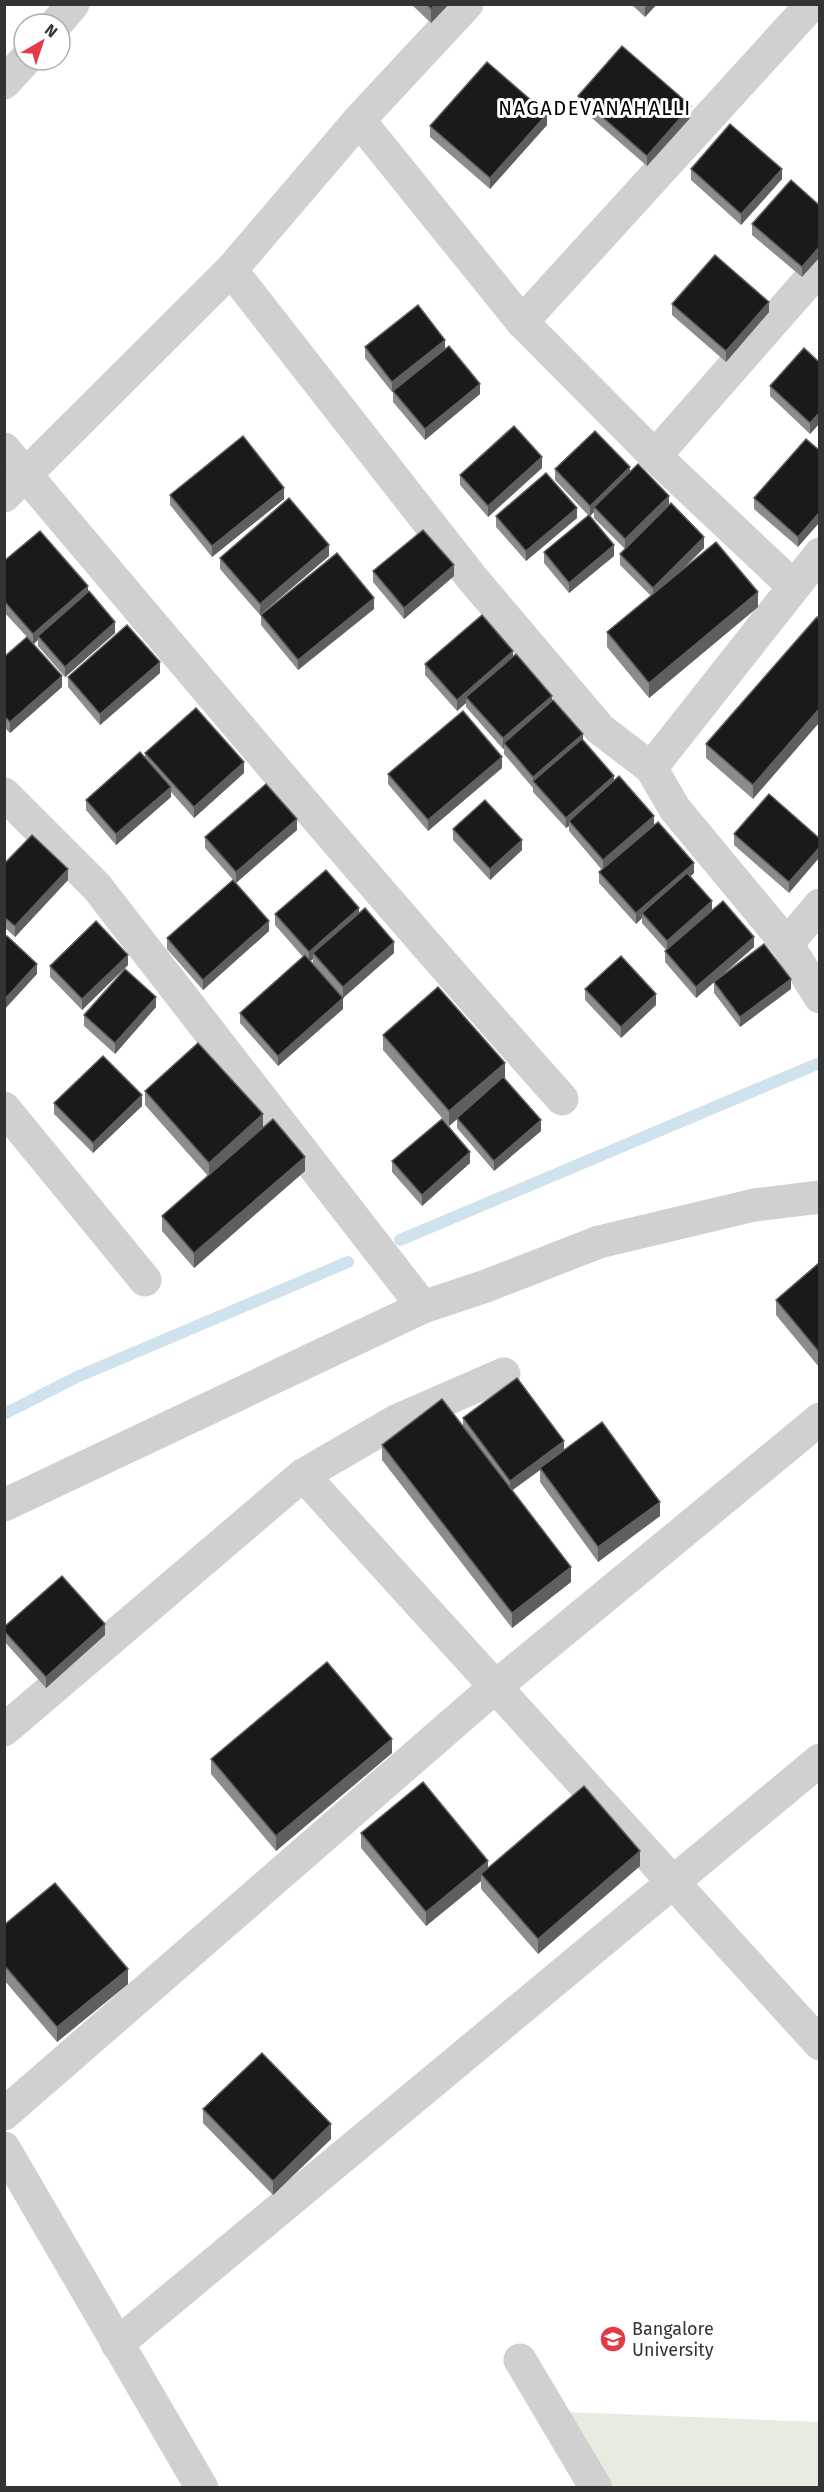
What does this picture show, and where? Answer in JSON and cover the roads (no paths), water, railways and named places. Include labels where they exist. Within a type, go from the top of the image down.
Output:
[{"type":"street","points":[[16,485],[231,270],[359,120],[467,4]]},
{"type":"street","points":[[522,321],[812,4]]},
{"type":"street","points":[[359,120],[522,321],[654,456],[793,586]]},
{"type":"street","points":[[654,456],[819,268]]},
{"type":"street","points":[[231,270],[480,587],[600,729],[651,768],[675,809],[787,944],[819,997]]},
{"type":"street","points":[[4,448],[16,485],[125,595],[435,956],[562,1099]]},
{"type":"street","points":[[651,768],[819,554]]},
{"type":"street","points":[[10,810],[97,887],[423,1307]]},
{"type":"street","points":[[787,944],[819,905]]},
{"type":"street","points":[[4,1108],[145,1280]]},
{"type":"street","points":[[4,1505],[423,1307],[486,1286],[599,1242],[754,1205],[819,1197]]},
{"type":"street","points":[[7,1721],[303,1475],[396,1421],[504,1374]]},
{"type":"street","points":[[4,2114],[495,1687],[819,1419]]},
{"type":"street","points":[[303,1475],[819,2044]]},
{"type":"street","points":[[117,2344],[819,1760]]},
{"type":"street","points":[[4,2148],[202,2487]]},
{"type":"street","points":[[520,2360],[596,2487]]},
{"type":"waterway","points":[[400,1240],[817,1064]]},
{"type":"waterway","points":[[4,1414],[77,1377],[348,1262]]},
{"type":"place","name":"Bangalore University","points":[[613,2339]]},
{"type":"district","name":"NAGADEVANAHALLI","points":[[595,108]]}]
